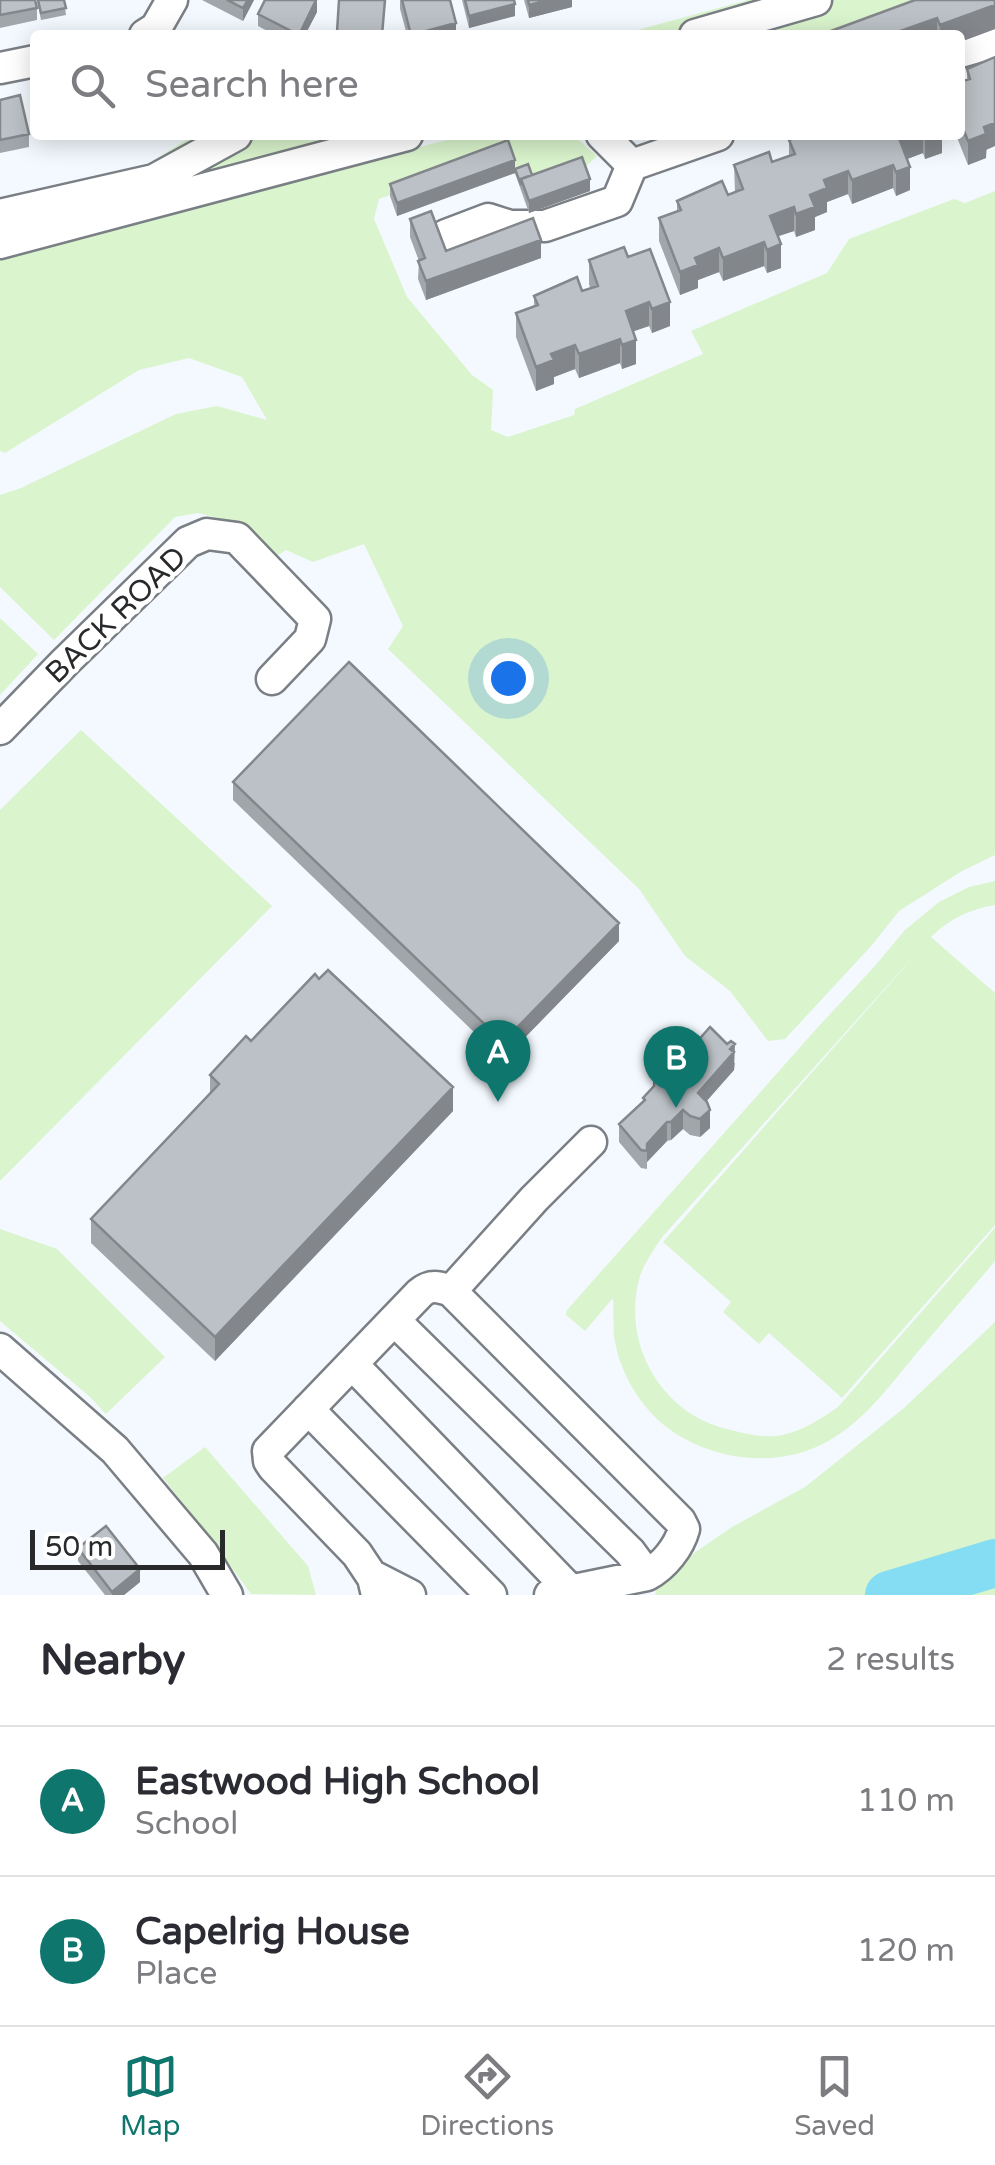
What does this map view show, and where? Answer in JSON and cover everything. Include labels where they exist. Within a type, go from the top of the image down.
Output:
[{"type":"street","points":[[153,30],[172,0]]},
{"type":"street","points":[[712,30],[816,0]]},
{"type":"street","points":[[965,51],[995,42]]},
{"type":"street","points":[[0,68],[30,62]]},
{"type":"street","points":[[0,215],[154,180],[227,140]]},
{"type":"street","points":[[0,243],[388,140]]},
{"type":"street","points":[[607,140],[632,165]]},
{"type":"street","points":[[446,235],[488,219],[510,226],[545,226],[617,201],[632,165],[704,140]]},
{"type":"street","name":"BACK ROAD","points":[[0,729],[188,542],[207,534],[237,538],[315,619],[310,639],[272,679]]},
{"type":"street","points":[[451,1290],[591,1142]]},
{"type":"street","points":[[352,1364],[561,1593],[648,1575],[657,1570],[680,1541],[684,1529],[451,1290],[427,1288],[394,1320],[268,1451],[269,1461],[357,1554],[374,1585],[410,1595]]},
{"type":"street","points":[[394,1320],[630,1552],[648,1575]]},
{"type":"street","points":[[0,1349],[115,1450],[204,1554],[227,1594]]},
{"type":"street","points":[[308,1409],[491,1595]]},
{"type":"green space","points":[[748,0],[995,0],[900,30],[637,30]]},
{"type":"green space","points":[[186,140],[348,140],[86,206],[81,182],[146,165]]},
{"type":"green space","points":[[447,140],[579,140],[597,156],[582,170],[534,187],[515,175],[507,153],[379,199],[374,219],[407,297],[472,375],[493,390],[491,430],[508,437],[574,415],[575,409],[703,354],[691,331],[827,273],[849,239],[954,199],[965,203],[995,191],[995,855],[899,911],[785,1039],[768,1041],[730,991],[685,956],[639,889],[388,649],[403,626],[364,544],[313,562],[286,550],[269,561],[218,518],[198,513],[175,517],[54,640],[0,587],[0,495],[176,414],[217,406],[267,420],[242,377],[189,358],[139,370],[5,453],[0,451],[0,253]]},
{"type":"green space","points":[[0,618],[38,654],[0,695]]},
{"type":"green space","points":[[81,730],[272,906],[0,1181],[0,810]]},
{"type":"green space","points":[[995,881],[995,905],[960,916],[931,937],[995,993],[995,1225],[842,1398],[769,1333],[759,1344],[723,1312],[731,1302],[663,1242],[930,938],[663,1236],[640,1276],[635,1300],[636,1325],[650,1370],[680,1406],[723,1428],[760,1436],[783,1435],[838,1407],[995,1228],[995,1261],[877,1401],[830,1440],[795,1454],[739,1457],[702,1447],[671,1431],[647,1409],[622,1367],[614,1336],[613,1298],[585,1331],[566,1315],[567,1310],[905,930],[939,902],[969,887]]},
{"type":"green space","points":[[0,1229],[57,1249],[165,1357],[106,1414],[0,1321]]},
{"type":"green space","points":[[995,1322],[995,1595],[655,1595],[659,1577],[732,1527],[805,1487],[904,1408]]},
{"type":"green space","points":[[205,1447],[308,1566],[316,1595],[251,1594],[163,1478]]},
{"type":"building","points":[[0,0],[35,0],[37,8],[0,15]]},
{"type":"building","points":[[38,0],[64,0],[66,8],[41,13]]},
{"type":"building","points":[[227,0],[248,0],[243,8]]},
{"type":"building","points":[[265,0],[316,0],[301,30],[289,30],[258,14]]},
{"type":"building","points":[[339,0],[385,0],[382,30],[337,30]]},
{"type":"building","points":[[402,0],[450,0],[456,23],[410,30]]},
{"type":"building","points":[[465,0],[514,0],[515,4],[469,16]]},
{"type":"building","points":[[915,0],[995,0],[995,5],[940,25],[937,18],[903,30],[834,30]]},
{"type":"building","points":[[995,57],[995,123],[984,127],[986,134],[968,141],[965,134],[965,80],[970,79],[967,69]]},
{"type":"building","points":[[20,95],[29,134],[0,140],[0,100]]},
{"type":"building","points":[[508,140],[515,160],[397,203],[390,184]]},
{"type":"building","points":[[789,140],[900,140],[910,167],[896,172],[893,165],[852,180],[848,171],[824,180],[827,188],[810,195],[815,207],[796,214],[794,207],[770,216],[781,244],[767,250],[764,242],[723,258],[719,248],[695,258],[698,265],[680,272],[659,218],[681,210],[677,201],[722,181],[728,195],[743,189],[734,165],[769,152],[772,162],[795,154]]},
{"type":"building","points":[[582,157],[590,179],[529,201],[521,179]]},
{"type":"building","points":[[528,164],[532,175],[521,179],[521,185],[515,169]]},
{"type":"building","points":[[431,211],[446,251],[533,218],[541,240],[426,281],[418,261],[425,258],[410,219]]},
{"type":"building","points":[[624,247],[628,257],[650,249],[670,302],[652,309],[649,302],[626,311],[636,340],[622,345],[620,339],[579,354],[575,345],[551,354],[554,360],[536,367],[516,313],[538,305],[534,296],[577,277],[582,291],[598,286],[589,260]]},
{"type":"building","points":[[349,662],[619,923],[503,1042],[233,782]]},
{"type":"building","points":[[328,970],[453,1087],[215,1337],[91,1219],[219,1084],[210,1075],[246,1036],[251,1041],[315,974],[319,979]]},
{"type":"building","points":[[710,1027],[727,1044],[735,1044],[730,1049],[734,1052],[698,1093],[710,1110],[700,1119],[683,1110],[647,1144],[647,1151],[641,1150],[619,1124],[645,1100],[654,1086],[655,1075],[686,1054]]},
{"type":"building","points":[[106,1526],[140,1569],[112,1592],[78,1548]]},
{"type":"waterway","points":[[889,1595],[995,1563]]},
{"type":"place","name":"Eastwood High School","points":[[498,1102]]},
{"type":"place","name":"Capelrig House","points":[[676,1108]]}]
